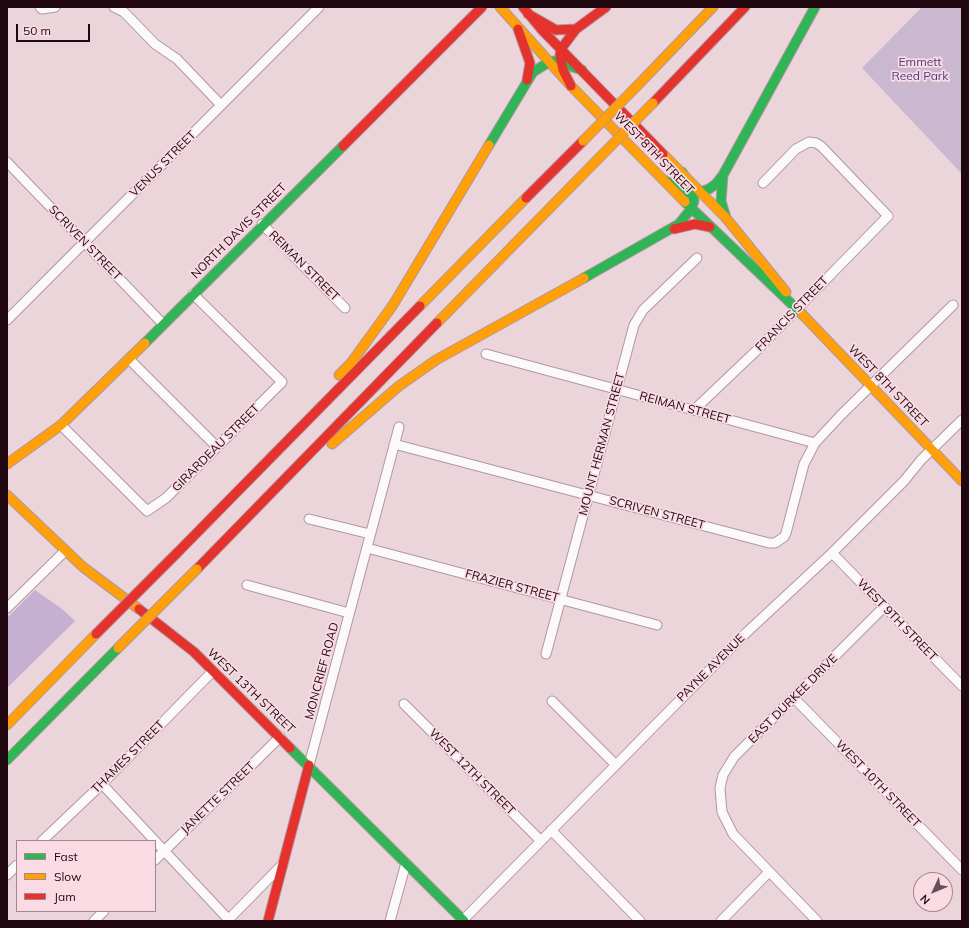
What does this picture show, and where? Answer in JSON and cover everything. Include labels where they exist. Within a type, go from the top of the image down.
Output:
[{"type":"main road","name":"NORTH DAVIS STREET","points":[[7,464],[61,425],[482,7]]},
{"type":"main road","name":"WEST 8TH STREET","points":[[500,7],[518,29],[571,86],[691,209],[770,286],[797,309],[962,481]]},
{"type":"main road","points":[[571,86],[565,76],[561,61],[561,49],[576,30],[606,7]]},
{"type":"main road","points":[[7,725],[312,417],[713,7]]},
{"type":"main road","points":[[7,760],[285,480],[600,158],[745,7]]},
{"type":"main road","points":[[664,180],[685,192],[697,193],[716,184],[723,174],[814,7]]},
{"type":"main road","name":"WEST 8TH STREET","points":[[526,11],[561,49],[682,172],[697,193],[726,218],[770,270],[797,309]]},
{"type":"main road","points":[[526,11],[556,30],[576,30]]},
{"type":"main road","points":[[518,29],[530,63],[527,80]]},
{"type":"main road","points":[[312,417],[328,388],[350,363],[393,305],[533,72],[549,62],[561,61],[582,70]]},
{"type":"main road","points":[[723,174],[721,201],[726,218]]},
{"type":"main road","points":[[285,480],[338,440],[399,386],[436,360],[671,230],[679,224],[691,209],[697,193]]},
{"type":"main road","points":[[671,230],[693,224],[710,227]]},
{"type":"main road","name":"WEST 13TH STREET","points":[[7,495],[65,551],[97,579],[172,634],[213,671],[463,920]]},
{"type":"main road","name":"MONCRIEF ROAD","points":[[268,921],[309,766]]},
{"type":"street","points":[[40,7],[55,7]]},
{"type":"street","points":[[114,7],[124,12],[155,44],[177,59],[222,105]]},
{"type":"street","name":"VENUS STREET","points":[[7,320],[319,7]]},
{"type":"street","name":"FRANCIS STREET","points":[[694,410],[797,309],[888,216],[821,146],[816,143],[809,142],[796,149],[763,183]]},
{"type":"street","name":"SCRIVEN STREET","points":[[7,162],[163,324]]},
{"type":"street","name":"REIMAN STREET","points":[[262,224],[345,308]]},
{"type":"street","name":"MOUNT HERMAN STREET","points":[[546,654],[616,389],[638,317],[697,258]]},
{"type":"street","name":"GIRARDEAU STREET","points":[[61,425],[147,511],[166,498],[282,382],[193,294]]},
{"type":"street","points":[[815,443],[953,305]]},
{"type":"street","name":"REIMAN STREET","points":[[486,354],[815,443]]},
{"type":"street","points":[[129,359],[217,447]]},
{"type":"street","name":"PAYNE AVENUE","points":[[463,920],[540,840],[746,633],[832,553],[962,420]]},
{"type":"street","name":"MONCRIEF ROAD","points":[[309,766],[399,427]]},
{"type":"street","name":"SCRIVEN STREET","points":[[394,444],[769,543],[780,541],[786,533],[804,464],[815,443]]},
{"type":"street","points":[[309,519],[370,534]]},
{"type":"street","name":"FRAZIER STREET","points":[[366,548],[657,625]]},
{"type":"street","points":[[7,608],[65,551]]},
{"type":"street","name":"WEST 9TH STREET","points":[[832,553],[961,683]]},
{"type":"street","points":[[247,585],[349,613]]},
{"type":"street","name":"EAST DURKEE DRIVE","points":[[769,872],[733,834],[722,812],[720,801],[723,775],[729,764],[884,607]]},
{"type":"street","name":"THAMES STREET","points":[[43,840],[102,784],[213,671]]},
{"type":"street","name":"WEST 10TH STREET","points":[[794,698],[962,870]]},
{"type":"street","points":[[552,701],[616,765]]},
{"type":"street","name":"WEST 12TH STREET","points":[[404,704],[540,840]]},
{"type":"street","name":"JANETTE STREET","points":[[156,859],[280,737]]},
{"type":"street","points":[[102,784],[154,840]]},
{"type":"street","points":[[551,830],[640,921]]},
{"type":"street","points":[[156,842],[228,920],[282,865]]},
{"type":"street","points":[[390,921],[406,863]]},
{"type":"street","points":[[7,875],[16,866]]},
{"type":"street","points":[[721,921],[769,872],[817,921]]},
{"type":"street","points":[[94,921],[103,912]]},
{"type":"green space","name":"Emmett Reed Park","points":[[922,7],[962,7],[962,174],[862,68]]},
{"type":"shaded area","points":[[35,590],[62,609],[75,621],[7,688],[7,618]]},
{"type":"traffic: fast","points":[[664,180],[685,192],[693,194],[709,189],[716,184],[723,175],[815,7]]},
{"type":"traffic: fast","points":[[489,145],[533,72],[549,62],[555,61],[582,70]]},
{"type":"traffic: fast","points":[[145,343],[343,146]]},
{"type":"traffic: fast","points":[[584,278],[679,224],[691,209],[694,201],[691,186],[682,172]]},
{"type":"traffic: fast","points":[[723,175],[721,201],[726,218]]},
{"type":"traffic: fast","points":[[685,202],[802,314]]},
{"type":"traffic: fast","points":[[7,760],[118,648]]},
{"type":"traffic: fast","points":[[290,748],[464,921]]},
{"type":"traffic: slow","points":[[500,7],[571,86],[685,202]]},
{"type":"traffic: slow","points":[[637,86],[713,7]]},
{"type":"traffic: slow","points":[[583,141],[637,86]]},
{"type":"traffic: slow","points":[[599,158],[653,103]]},
{"type":"traffic: slow","points":[[339,375],[351,363],[393,305],[489,145]]},
{"type":"traffic: slow","points":[[663,154],[726,218],[786,292]]},
{"type":"traffic: slow","points":[[437,323],[599,158]]},
{"type":"traffic: slow","points":[[420,306],[526,198]]},
{"type":"traffic: slow","points":[[332,444],[399,386],[436,360],[584,278]]},
{"type":"traffic: slow","points":[[802,314],[962,481]]},
{"type":"traffic: slow","points":[[7,464],[61,425],[145,343]]},
{"type":"traffic: slow","points":[[7,495],[83,567],[139,609]]},
{"type":"traffic: slow","points":[[118,648],[197,569]]},
{"type":"traffic: slow","points":[[7,725],[96,634]]},
{"type":"traffic: jam","points":[[343,146],[482,7]]},
{"type":"traffic: jam","points":[[523,7],[542,30],[663,154]]},
{"type":"traffic: jam","points":[[571,86],[563,70],[560,55],[561,49],[576,29],[606,7]]},
{"type":"traffic: jam","points":[[653,103],[745,7]]},
{"type":"traffic: jam","points":[[528,14],[556,30],[576,29]]},
{"type":"traffic: jam","points":[[518,29],[530,63],[527,80]]},
{"type":"traffic: jam","points":[[526,198],[583,141]]},
{"type":"traffic: jam","points":[[674,229],[695,224],[710,227]]},
{"type":"traffic: jam","points":[[177,553],[420,306]]},
{"type":"traffic: jam","points":[[197,569],[437,323]]},
{"type":"traffic: jam","points":[[96,634],[177,553]]},
{"type":"traffic: jam","points":[[139,609],[194,652],[290,748]]},
{"type":"traffic: jam","points":[[268,921],[309,765]]}]
